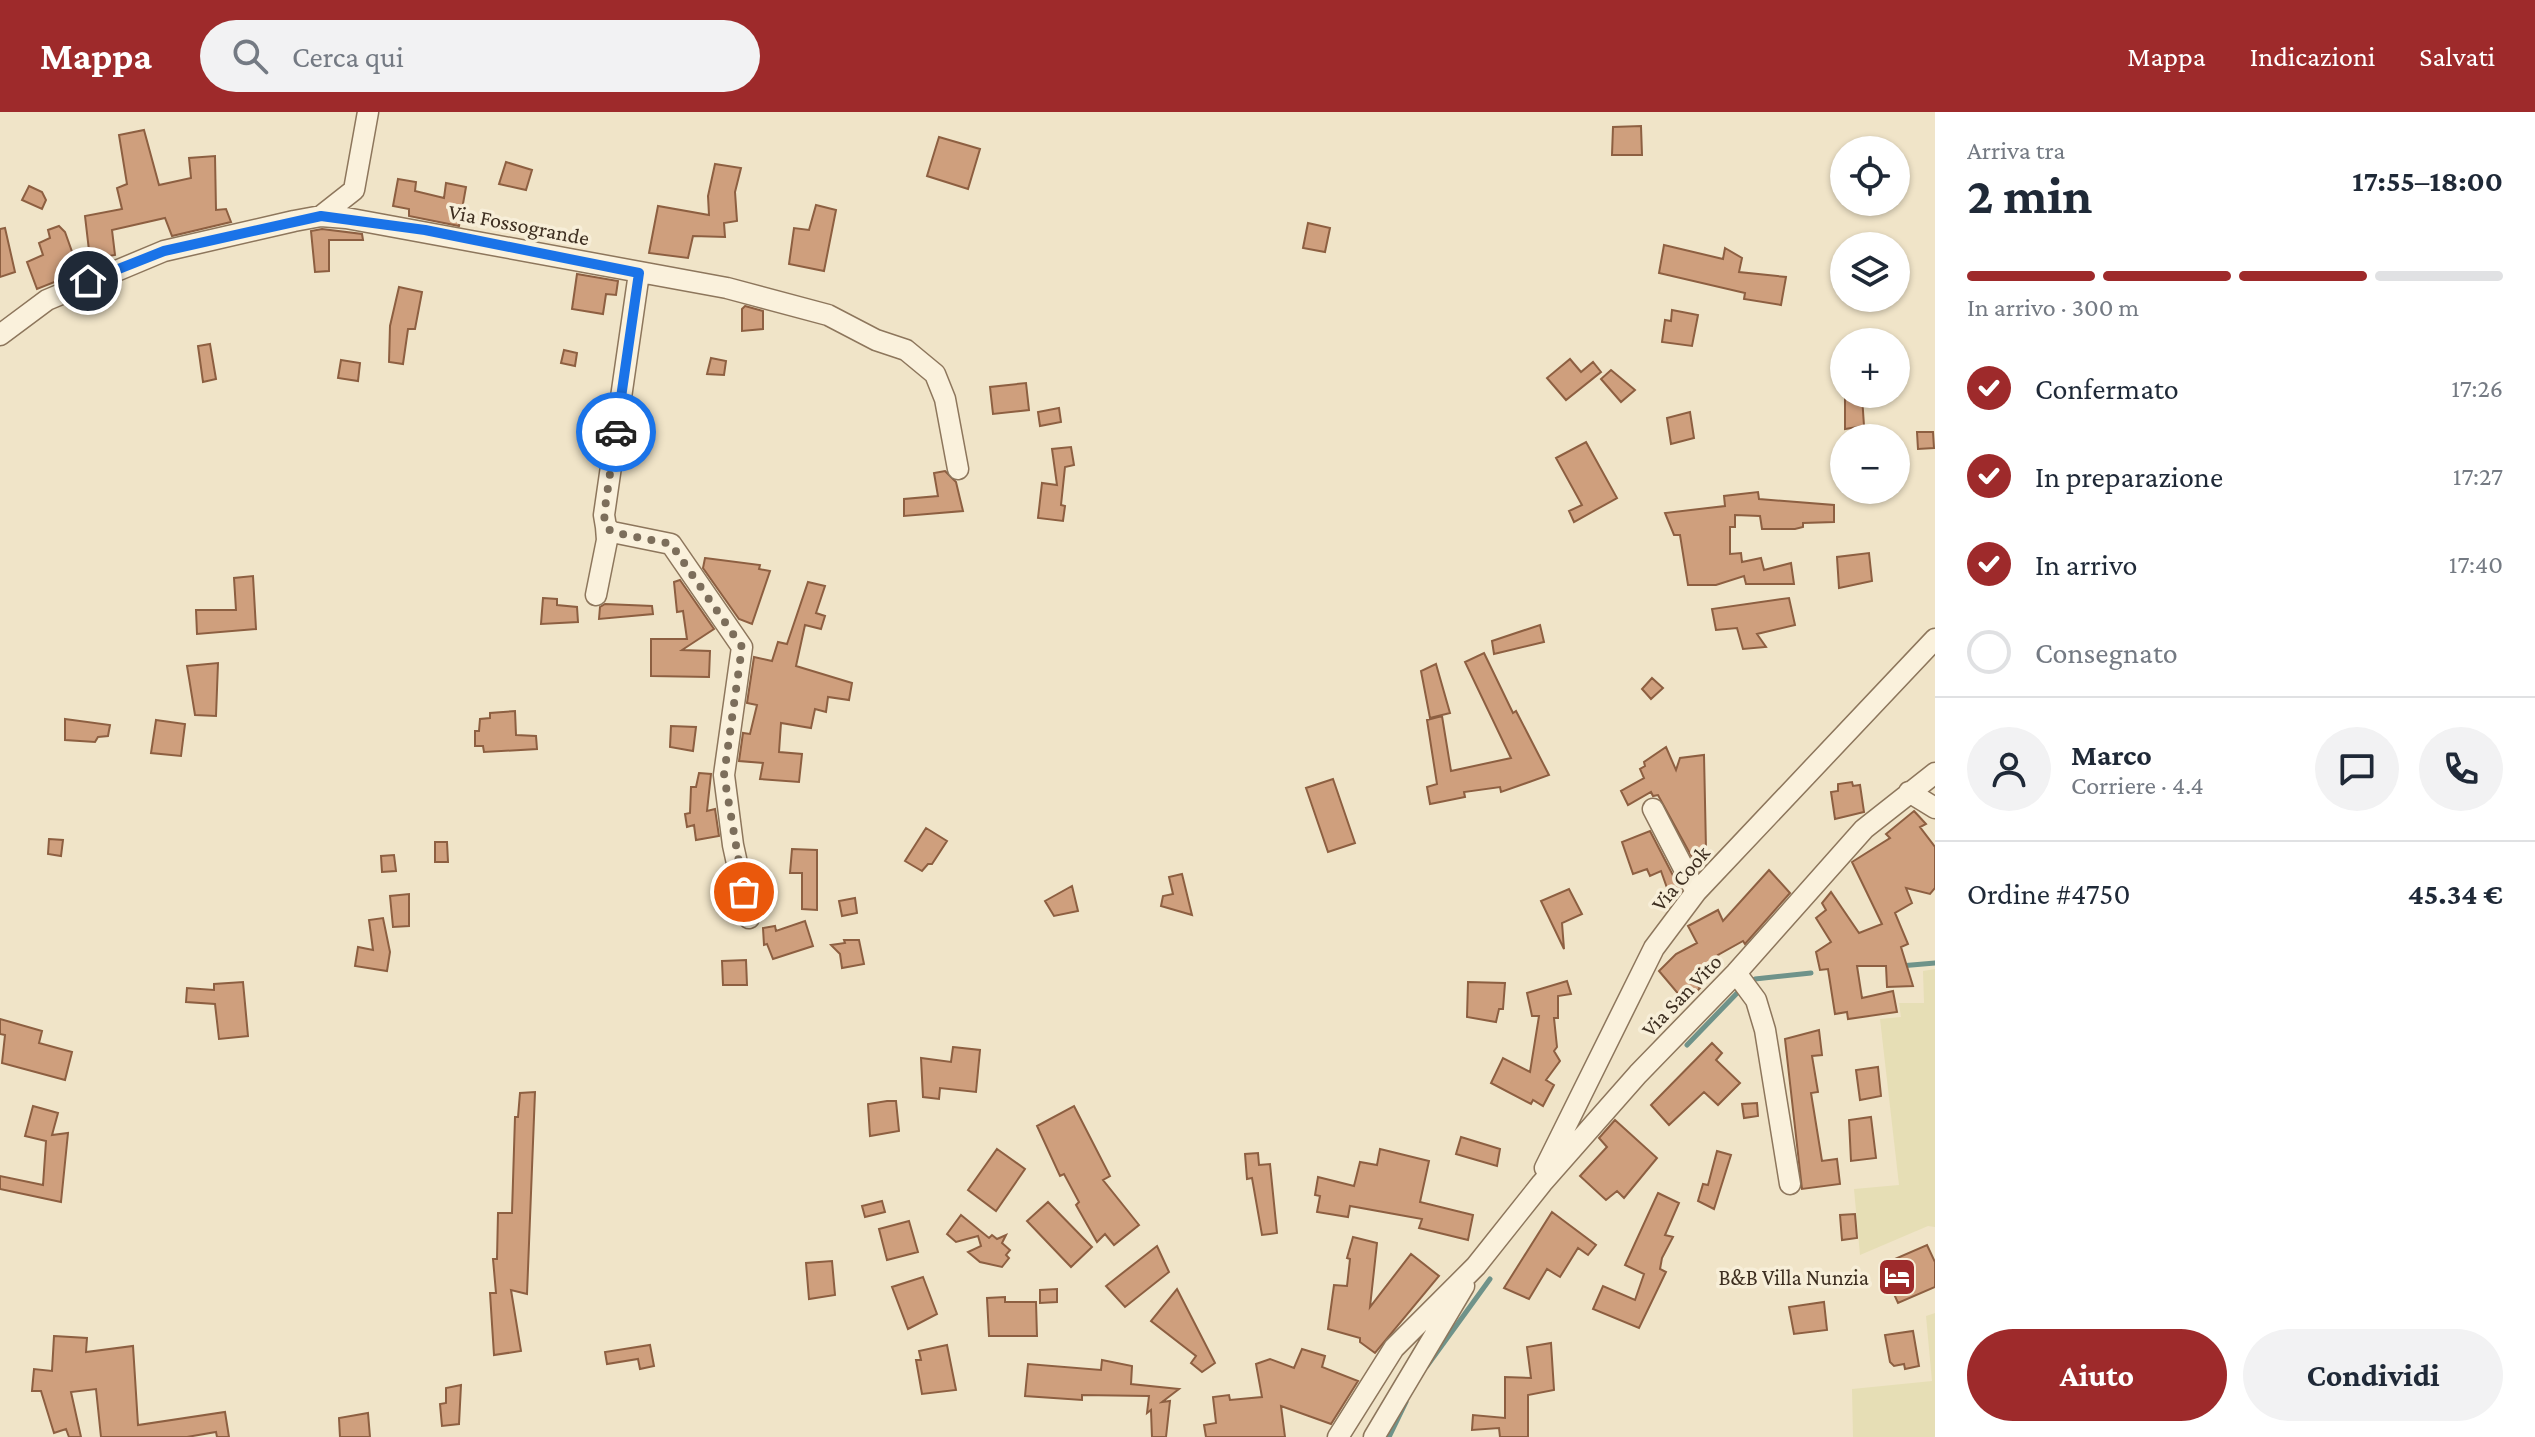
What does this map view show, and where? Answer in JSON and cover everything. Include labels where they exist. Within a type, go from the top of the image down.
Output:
[{"type":"street","points":[[321,216],[354,190],[368,112]]},
{"type":"street","name":"Via Fossogrande","points":[[0,335],[47,300],[164,251],[321,216],[425,230],[791,303],[906,350],[935,374],[945,399],[958,469]]},
{"type":"street","points":[[596,595],[607,540],[604,515],[639,273]]},
{"type":"street","points":[[606,527],[612,532],[671,544],[742,647],[724,775],[733,845],[749,918]]},
{"type":"street","name":"Via Cook","points":[[1531,1196],[1654,948],[1696,892],[1935,639]]},
{"type":"street","name":"Via San Vito","points":[[1338,1437],[1394,1348],[1476,1266],[1531,1196],[1638,1074],[1736,973],[1864,829],[1935,773]]},
{"type":"street","points":[[1909,792],[1935,808]]},
{"type":"street","points":[[1653,809],[1696,892]]},
{"type":"street","points":[[1736,973],[1756,1000],[1765,1030],[1790,1184]]},
{"type":"street","name":"Via San Vito","points":[[1374,1437],[1476,1266]]},
{"type":"shaded area","points":[[1935,969],[1935,1227],[1928,1226],[1860,1255],[1854,1189],[1899,1185],[1880,1019],[1901,1017],[1899,1003],[1924,1003],[1923,971]]},
{"type":"shaded area","points":[[1935,1313],[1935,1437],[1853,1437],[1852,1389],[1932,1381],[1926,1316]]},
{"type":"building","points":[[1641,126],[1642,155],[1612,155],[1613,127]]},
{"type":"building","points":[[144,130],[159,185],[191,178],[189,158],[215,156],[216,210],[226,209],[231,222],[172,236],[165,218],[112,230],[115,255],[90,259],[85,216],[122,209],[117,188],[127,184],[119,135]]},
{"type":"building","points":[[939,137],[980,149],[968,189],[927,176]]},
{"type":"building","points":[[506,162],[532,170],[526,190],[499,184]]},
{"type":"building","points":[[715,164],[741,168],[735,192],[737,221],[724,223],[725,237],[693,236],[688,258],[649,253],[658,206],[709,215],[708,196]]},
{"type":"building","points":[[398,179],[416,182],[415,191],[444,198],[446,183],[466,187],[459,226],[409,216],[409,209],[393,206]]},
{"type":"building","points":[[29,186],[42,192],[46,200],[42,209],[22,200]]},
{"type":"building","points":[[816,205],[836,210],[824,271],[789,264],[794,228],[809,230]]},
{"type":"building","points":[[1308,223],[1330,228],[1325,252],[1303,248]]},
{"type":"building","points":[[59,226],[65,232],[75,260],[61,266],[67,277],[37,289],[27,262],[43,255],[39,243],[50,238],[48,230]]},
{"type":"building","points":[[5,228],[15,272],[0,277],[0,229]]},
{"type":"building","points":[[322,229],[362,234],[363,240],[329,240],[329,271],[315,272],[311,231]]},
{"type":"building","points":[[1664,245],[1723,259],[1725,248],[1742,258],[1739,272],[1786,277],[1781,305],[1744,299],[1745,293],[1659,273]]},
{"type":"building","points":[[577,274],[618,281],[616,295],[606,294],[603,314],[572,309]]},
{"type":"building","points":[[399,287],[422,292],[415,329],[408,329],[403,364],[389,362],[390,326]]},
{"type":"building","points":[[745,306],[763,311],[763,329],[742,331],[742,309]]},
{"type":"building","points":[[1672,310],[1698,315],[1692,346],[1662,342],[1665,320],[1671,321]]},
{"type":"building","points":[[210,344],[216,379],[203,382],[198,346]]},
{"type":"building","points":[[564,350],[577,353],[575,366],[561,363]]},
{"type":"building","points":[[711,358],[726,361],[724,375],[707,374]]},
{"type":"building","points":[[1570,359],[1581,372],[1593,362],[1601,372],[1566,400],[1547,378]]},
{"type":"building","points":[[341,360],[360,363],[358,381],[338,378]]},
{"type":"building","points":[[1611,370],[1635,390],[1621,402],[1601,379]]},
{"type":"building","points":[[1026,383],[1029,410],[993,414],[990,387]]},
{"type":"building","points":[[1059,408],[1061,422],[1040,426],[1038,412]]},
{"type":"building","points":[[1845,408],[1863,408],[1864,424],[1845,424]]},
{"type":"building","points":[[1690,412],[1694,438],[1671,444],[1667,418]]},
{"type":"building","points":[[1917,432],[1933,432],[1934,448],[1918,449]]},
{"type":"building","points":[[1586,442],[1617,498],[1574,522],[1569,511],[1582,505],[1556,458]]},
{"type":"building","points":[[1071,447],[1074,465],[1065,467],[1061,505],[1065,506],[1063,521],[1038,518],[1042,483],[1057,485],[1052,449]]},
{"type":"building","points":[[945,471],[956,482],[963,511],[904,516],[904,499],[938,496],[934,473]]},
{"type":"building","points":[[1758,492],[1759,499],[1834,505],[1834,522],[1803,523],[1803,527],[1795,529],[1762,529],[1760,516],[1735,515],[1735,527],[1730,527],[1730,554],[1741,553],[1742,562],[1761,558],[1764,570],[1791,563],[1794,584],[1746,584],[1744,576],[1716,585],[1688,585],[1680,535],[1674,535],[1665,513],[1725,506],[1724,496]]},
{"type":"building","points":[[1869,553],[1872,581],[1839,588],[1837,557]]},
{"type":"building","points":[[705,558],[760,565],[759,569],[770,571],[752,624],[739,619],[703,568]]},
{"type":"building","points":[[253,576],[256,629],[197,634],[196,610],[236,610],[234,578]]},
{"type":"building","points":[[680,580],[714,629],[682,650],[710,651],[709,677],[651,676],[651,639],[687,639],[683,611],[677,612],[674,582]]},
{"type":"building","points":[[808,582],[825,586],[816,613],[825,616],[821,629],[805,625],[796,666],[852,683],[849,700],[828,697],[826,712],[815,709],[811,728],[781,723],[779,752],[802,754],[799,782],[760,779],[763,763],[739,761],[743,733],[750,734],[757,705],[747,703],[754,657],[772,661],[778,642],[787,644]]},
{"type":"building","points":[[543,598],[557,599],[557,605],[577,607],[578,622],[541,624]]},
{"type":"building","points":[[1789,598],[1795,625],[1757,634],[1766,647],[1743,649],[1737,628],[1716,630],[1712,609]]},
{"type":"building","points":[[605,604],[652,606],[653,614],[599,619],[600,607]]},
{"type":"building","points":[[1540,625],[1544,642],[1494,654],[1492,641]]},
{"type":"building","points":[[1484,653],[1513,713],[1516,711],[1549,775],[1501,792],[1500,787],[1464,792],[1465,797],[1430,804],[1427,787],[1437,784],[1427,720],[1442,716],[1451,771],[1511,758],[1465,662]]},
{"type":"building","points":[[218,663],[216,716],[195,715],[187,666]]},
{"type":"building","points":[[1436,664],[1450,713],[1430,718],[1421,671]]},
{"type":"building","points":[[1652,678],[1663,688],[1651,699],[1642,689]]},
{"type":"building","points":[[515,711],[516,735],[536,736],[537,749],[484,752],[483,746],[475,746],[475,731],[479,731],[480,719],[490,718],[490,713]]},
{"type":"building","points":[[65,719],[110,725],[108,736],[98,737],[95,742],[65,740]]},
{"type":"building","points":[[156,720],[185,724],[181,756],[151,753]]},
{"type":"building","points":[[671,726],[696,727],[693,751],[670,747]]},
{"type":"building","points":[[1666,747],[1676,770],[1680,758],[1704,755],[1706,849],[1702,851],[1705,863],[1699,870],[1658,795],[1653,796],[1651,792],[1628,805],[1621,791],[1644,778],[1640,769],[1645,766],[1644,762]]},
{"type":"building","points":[[699,773],[711,774],[707,811],[715,809],[719,836],[696,840],[694,825],[687,827],[685,814],[690,813],[691,787],[696,787]]},
{"type":"building","points":[[1333,779],[1355,843],[1328,852],[1306,788]]},
{"type":"building","points":[[1852,782],[1853,786],[1860,785],[1864,812],[1835,819],[1831,792],[1838,791],[1838,784]]},
{"type":"building","points":[[1914,811],[1926,824],[1920,827],[1935,847],[1935,888],[1930,894],[1906,888],[1912,903],[1895,913],[1908,944],[1901,947],[1913,986],[1887,987],[1886,966],[1857,966],[1862,998],[1893,991],[1897,1012],[1848,1019],[1847,1012],[1835,1014],[1828,969],[1820,970],[1816,952],[1831,942],[1816,918],[1826,910],[1822,903],[1831,892],[1859,933],[1882,924],[1852,862],[1890,838],[1886,834]]},
{"type":"building","points":[[926,828],[947,841],[932,864],[922,871],[905,861]]},
{"type":"building","points":[[1650,831],[1681,891],[1672,902],[1661,871],[1650,876],[1647,869],[1633,874],[1622,842]]},
{"type":"building","points":[[49,839],[63,840],[61,856],[48,854]]},
{"type":"building","points":[[435,842],[447,842],[448,862],[435,862]]},
{"type":"building","points":[[792,849],[817,850],[817,910],[802,909],[802,873],[790,873]]},
{"type":"building","points":[[394,855],[396,871],[382,872],[381,856]]},
{"type":"building","points":[[1769,870],[1790,893],[1745,944],[1743,941],[1718,955],[1722,965],[1693,980],[1700,988],[1686,1003],[1659,971],[1676,954],[1697,943],[1688,926],[1718,910],[1723,921]]},
{"type":"building","points":[[1182,874],[1192,915],[1161,906],[1163,896],[1173,894],[1169,877]]},
{"type":"building","points":[[1072,886],[1078,911],[1054,916],[1045,901]]},
{"type":"building","points":[[1569,889],[1582,914],[1562,923],[1564,949],[1541,901]]},
{"type":"building","points":[[409,894],[409,926],[393,927],[390,896]]},
{"type":"building","points":[[855,898],[857,913],[842,916],[839,901]]},
{"type":"building","points":[[383,918],[390,952],[387,971],[355,966],[358,947],[373,950],[369,920]]},
{"type":"building","points":[[805,921],[813,946],[773,959],[767,944],[764,945],[763,928],[775,926],[776,931]]},
{"type":"building","points":[[844,940],[859,940],[864,964],[842,968],[840,954],[831,945],[845,943]]},
{"type":"building","points":[[746,960],[747,985],[723,985],[722,961]]},
{"type":"building","points":[[1567,981],[1571,994],[1558,996],[1558,1018],[1554,1018],[1557,1047],[1554,1051],[1560,1061],[1546,1080],[1554,1085],[1543,1106],[1533,1100],[1531,1104],[1491,1083],[1503,1058],[1530,1072],[1539,1016],[1532,1016],[1527,993]]},
{"type":"building","points":[[243,982],[248,1036],[219,1039],[215,1004],[186,1002],[187,988],[214,990],[214,984]]},
{"type":"building","points":[[1468,982],[1505,983],[1503,1009],[1499,1009],[1496,1022],[1467,1017]]},
{"type":"building","points":[[0,1019],[42,1031],[39,1043],[72,1052],[65,1080],[2,1063],[5,1035],[0,1034]]},
{"type":"building","points":[[1819,1030],[1822,1055],[1812,1056],[1818,1092],[1811,1093],[1822,1161],[1837,1159],[1840,1184],[1802,1189],[1785,1039]]},
{"type":"building","points":[[1712,1043],[1722,1053],[1716,1060],[1740,1083],[1718,1105],[1704,1092],[1669,1125],[1651,1105]]},
{"type":"building","points":[[953,1047],[980,1050],[976,1092],[940,1088],[939,1099],[923,1097],[921,1058],[951,1062]]},
{"type":"building","points":[[1878,1067],[1881,1096],[1860,1100],[1856,1070]]},
{"type":"building","points":[[535,1092],[527,1294],[511,1290],[521,1351],[494,1355],[490,1293],[496,1293],[493,1259],[497,1259],[498,1213],[512,1213],[515,1117],[518,1117],[520,1093]]},
{"type":"building","points":[[896,1101],[899,1131],[870,1136],[868,1104]]},
{"type":"building","points":[[1757,1103],[1758,1116],[1744,1118],[1742,1104]]},
{"type":"building","points":[[33,1106],[58,1113],[52,1135],[68,1133],[61,1202],[0,1189],[0,1176],[43,1185],[46,1141],[25,1136]]},
{"type":"building","points":[[1074,1106],[1110,1176],[1103,1180],[1139,1225],[1114,1245],[1105,1234],[1097,1242],[1076,1205],[1079,1202],[1064,1174],[1060,1176],[1037,1126]]},
{"type":"building","points":[[1871,1117],[1876,1158],[1851,1161],[1849,1120]]},
{"type":"building","points":[[1615,1120],[1657,1158],[1624,1198],[1617,1191],[1606,1200],[1580,1176],[1607,1147],[1599,1138]]},
{"type":"building","points":[[1461,1137],[1500,1149],[1497,1166],[1456,1154]]},
{"type":"building","points":[[997,1149],[1025,1169],[996,1211],[968,1190]]},
{"type":"building","points":[[1380,1149],[1429,1161],[1420,1202],[1473,1215],[1468,1240],[1419,1228],[1422,1219],[1350,1206],[1348,1217],[1317,1212],[1320,1196],[1315,1195],[1318,1177],[1354,1186],[1360,1162],[1377,1165]]},
{"type":"building","points":[[1717,1151],[1731,1155],[1714,1209],[1698,1201],[1703,1184],[1708,1185]]},
{"type":"building","points":[[1258,1153],[1259,1165],[1270,1164],[1277,1233],[1262,1235],[1252,1178],[1247,1179],[1245,1154]]},
{"type":"building","points":[[1658,1193],[1679,1203],[1665,1235],[1673,1237],[1662,1258],[1660,1269],[1666,1272],[1639,1328],[1593,1309],[1603,1286],[1635,1300],[1644,1274],[1625,1265]]},
{"type":"building","points":[[882,1201],[885,1212],[865,1217],[862,1206]]},
{"type":"building","points":[[1048,1202],[1092,1247],[1071,1267],[1027,1221]]},
{"type":"building","points":[[1552,1212],[1596,1245],[1588,1255],[1578,1248],[1560,1277],[1547,1269],[1529,1299],[1504,1288]]},
{"type":"building","points":[[1855,1214],[1857,1238],[1842,1240],[1840,1215]]},
{"type":"building","points":[[961,1215],[989,1238],[992,1235],[997,1239],[1006,1235],[1002,1243],[1010,1250],[1006,1255],[1009,1258],[1002,1267],[980,1262],[968,1252],[981,1246],[978,1236],[956,1242],[947,1234]]},
{"type":"building","points":[[909,1221],[918,1252],[887,1260],[879,1229]]},
{"type":"building","points":[[1353,1237],[1377,1243],[1370,1307],[1411,1254],[1439,1276],[1375,1353],[1360,1342],[1360,1338],[1328,1329],[1334,1285],[1347,1286],[1350,1259],[1347,1258]]},
{"type":"building","points":[[1927,1245],[1935,1262],[1935,1287],[1898,1303],[1881,1265]]},
{"type":"building","points":[[1157,1246],[1169,1272],[1125,1307],[1106,1286]]},
{"type":"building","points":[[832,1261],[835,1295],[809,1299],[806,1263]]},
{"type":"building","points":[[923,1277],[937,1314],[908,1329],[892,1287]]},
{"type":"building","points":[[1057,1289],[1057,1302],[1040,1303],[1040,1290]]},
{"type":"building","points":[[1177,1289],[1215,1363],[1202,1372],[1191,1363],[1196,1356],[1151,1321]]},
{"type":"building","points":[[1005,1297],[1005,1302],[1036,1302],[1037,1336],[989,1336],[987,1298]]},
{"type":"building","points":[[1824,1302],[1827,1330],[1794,1334],[1789,1307]]},
{"type":"building","points":[[1913,1331],[1919,1366],[1905,1369],[1904,1364],[1894,1366],[1890,1362],[1885,1335]]},
{"type":"building","points":[[54,1336],[87,1338],[86,1352],[133,1346],[138,1425],[225,1412],[229,1437],[217,1437],[216,1432],[187,1437],[101,1437],[96,1389],[71,1392],[81,1437],[69,1437],[66,1429],[54,1433],[41,1391],[32,1391],[34,1369],[52,1371]]},
{"type":"building","points":[[1551,1343],[1554,1390],[1528,1395],[1528,1437],[1500,1437],[1499,1428],[1472,1430],[1473,1415],[1505,1418],[1505,1377],[1531,1378],[1527,1347]]},
{"type":"building","points":[[650,1345],[654,1366],[640,1369],[638,1359],[607,1364],[605,1352]]},
{"type":"building","points":[[947,1345],[956,1390],[922,1394],[916,1360],[921,1360],[919,1351]]},
{"type":"building","points":[[1302,1349],[1325,1356],[1322,1367],[1358,1381],[1331,1424],[1281,1406],[1285,1437],[1206,1437],[1204,1425],[1216,1423],[1213,1397],[1229,1395],[1230,1400],[1262,1397],[1256,1364],[1270,1359],[1294,1368]]},
{"type":"building","points":[[1102,1360],[1132,1366],[1131,1384],[1179,1389],[1162,1402],[1170,1401],[1166,1437],[1152,1437],[1151,1410],[1147,1413],[1149,1396],[1082,1395],[1082,1400],[1025,1396],[1028,1364],[1101,1370]]},
{"type":"building","points":[[461,1385],[459,1424],[442,1426],[440,1404],[446,1403],[446,1388]]},
{"type":"building","points":[[368,1413],[370,1437],[340,1437],[339,1418]]},
{"type":"waterway","points":[[1900,966],[1935,963]]},
{"type":"waterway","points":[[1755,979],[1811,973]]},
{"type":"waterway","points":[[1687,1045],[1742,988]]},
{"type":"waterway","points":[[1427,1366],[1490,1279]]},
{"type":"waterway","points":[[1389,1437],[1406,1402]]},
{"type":"way so far","points":[[616,432],[604,515],[606,527],[612,532],[671,544],[742,647],[724,775],[733,845],[744,892]]},
{"type":"place","name":"B&B Villa Nunzia","points":[[1897,1277]]},
{"type":"route","points":[[88,281],[164,251],[321,216],[425,230],[639,273],[616,432]]}]
